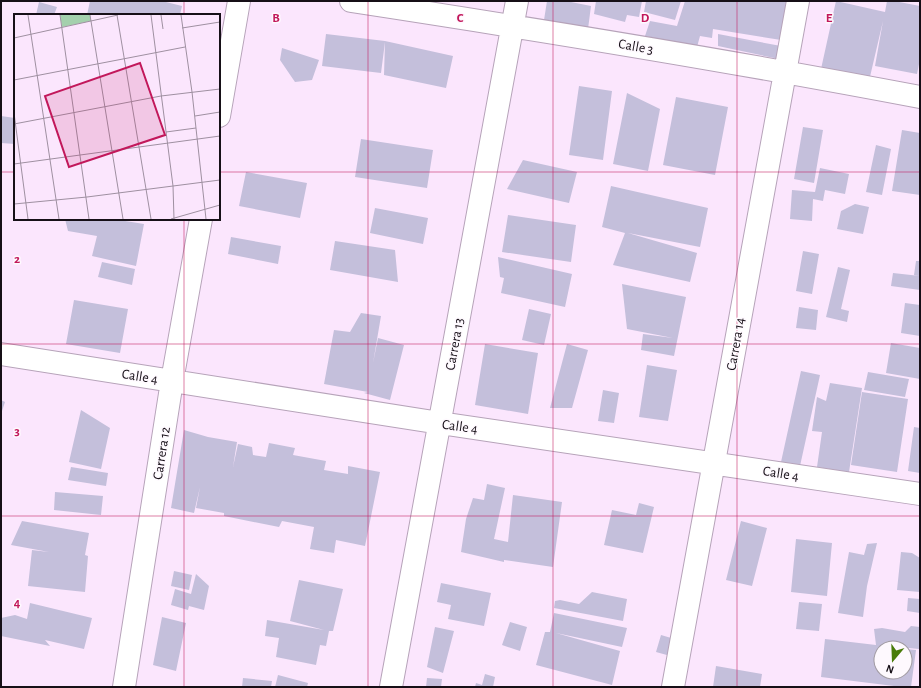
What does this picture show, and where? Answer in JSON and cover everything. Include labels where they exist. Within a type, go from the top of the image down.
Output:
[{"type":"street","points":[[220,110],[239,1]]},
{"type":"street","name":"Calle 3","points":[[351,1],[513,26],[785,72],[920,97]]},
{"type":"street","name":"Carrera 13","points":[[391,687],[517,1]]},
{"type":"street","name":"Carrera 14","points":[[673,687],[798,1]]},
{"type":"street","name":"Carrera 12","points":[[124,687],[172,381],[201,220]]},
{"type":"street","name":"Calle 4","points":[[1,354],[440,423],[920,494]]},
{"type":"building","points":[[90,1],[162,1],[182,6],[180,14],[87,14]]},
{"type":"building","points":[[547,1],[566,1],[591,6],[588,29],[544,20]]},
{"type":"building","points":[[596,1],[642,1],[639,17],[627,15],[625,22],[594,14]]},
{"type":"building","points":[[646,1],[681,1],[675,20],[644,12]]},
{"type":"building","points":[[685,1],[789,1],[781,40],[713,29],[712,38],[700,36],[697,47],[645,36],[650,21],[677,26]]},
{"type":"building","points":[[836,1],[885,12],[887,1],[920,6],[920,59],[917,74],[875,66],[883,21],[869,81],[821,69]]},
{"type":"building","points":[[39,2],[57,7],[54,14],[36,14]]},
{"type":"building","points":[[326,34],[385,41],[453,56],[446,88],[384,75],[385,42],[381,73],[322,66]]},
{"type":"building","points":[[718,34],[781,46],[779,59],[718,46]]},
{"type":"building","points":[[282,48],[319,60],[312,80],[295,82],[280,60]]},
{"type":"building","points":[[579,86],[612,91],[603,160],[569,155]]},
{"type":"building","points":[[627,93],[660,109],[648,171],[613,164]]},
{"type":"building","points":[[676,97],[728,107],[715,175],[663,165]]},
{"type":"building","points":[[1,116],[14,118],[14,144],[1,143]]},
{"type":"building","points":[[803,127],[823,130],[814,183],[794,179]]},
{"type":"building","points":[[902,130],[920,133],[920,195],[892,191]]},
{"type":"building","points":[[361,139],[433,150],[427,188],[355,177]]},
{"type":"building","points":[[876,145],[891,149],[882,195],[866,192]]},
{"type":"building","points":[[523,160],[577,172],[569,203],[507,189]]},
{"type":"building","points":[[820,168],[849,174],[845,194],[825,190],[823,201],[813,199],[812,221],[790,219],[792,190],[815,192]]},
{"type":"building","points":[[246,172],[307,183],[300,218],[239,206]]},
{"type":"building","points":[[611,186],[708,208],[700,247],[628,233],[697,253],[690,282],[613,265],[625,233],[602,227]]},
{"type":"building","points":[[855,204],[869,207],[863,234],[837,229],[841,211]]},
{"type":"building","points":[[375,208],[428,218],[423,244],[370,233]]},
{"type":"building","points":[[508,215],[576,225],[571,262],[502,252]]},
{"type":"building","points":[[65,220],[119,220],[144,224],[136,266],[92,256],[97,236],[68,231]]},
{"type":"building","points":[[231,237],[281,246],[278,264],[228,254]]},
{"type":"building","points":[[335,241],[395,250],[398,282],[330,270]]},
{"type":"building","points":[[803,251],[819,254],[812,294],[796,291]]},
{"type":"building","points":[[498,257],[572,274],[565,307],[501,293],[504,278],[500,277]]},
{"type":"building","points":[[916,261],[920,261],[920,276],[914,275]]},
{"type":"building","points":[[102,262],[135,269],[132,285],[98,277]]},
{"type":"building","points":[[838,267],[850,270],[841,309],[849,311],[847,322],[826,317]]},
{"type":"building","points":[[893,273],[920,276],[920,290],[891,286]]},
{"type":"building","points":[[622,284],[686,297],[674,356],[641,350],[643,334],[673,338],[627,329]]},
{"type":"building","points":[[74,300],[128,309],[120,353],[66,344]]},
{"type":"building","points":[[905,303],[920,305],[920,336],[901,333]]},
{"type":"building","points":[[799,307],[818,310],[816,330],[796,328]]},
{"type":"building","points":[[529,309],[551,314],[544,345],[522,340]]},
{"type":"building","points":[[361,313],[381,316],[373,363],[378,338],[404,345],[390,400],[364,393],[368,392],[324,384],[334,330],[350,332]]},
{"type":"building","points":[[891,343],[920,348],[920,379],[886,373]]},
{"type":"building","points":[[485,344],[538,353],[528,414],[475,405]]},
{"type":"building","points":[[567,344],[588,350],[572,408],[550,408]]},
{"type":"building","points":[[647,365],[677,370],[668,421],[639,417]]},
{"type":"building","points":[[801,371],[820,375],[800,466],[781,462]]},
{"type":"building","points":[[868,372],[909,379],[905,397],[864,390]]},
{"type":"building","points":[[830,383],[862,388],[849,472],[817,467],[822,432],[812,431],[817,397],[826,401]]},
{"type":"building","points":[[603,390],[619,393],[614,423],[598,421]]},
{"type":"building","points":[[862,392],[908,399],[897,472],[851,465]]},
{"type":"building","points":[[1,400],[5,402],[1,414]]},
{"type":"building","points":[[81,410],[110,428],[101,469],[69,462]]},
{"type":"building","points":[[914,427],[920,428],[920,473],[908,471]]},
{"type":"building","points":[[184,430],[208,437],[237,442],[233,467],[238,444],[252,447],[253,455],[266,457],[269,443],[295,448],[293,455],[326,461],[324,470],[348,474],[348,466],[380,472],[365,546],[336,540],[334,553],[310,549],[314,527],[282,521],[279,527],[224,516],[224,513],[196,508],[200,487],[194,513],[171,508]]},
{"type":"building","points":[[71,467],[108,473],[106,486],[68,480]]},
{"type":"building","points":[[487,484],[505,488],[494,539],[508,542],[513,495],[562,502],[553,567],[504,560],[504,562],[461,552],[466,519],[473,498],[484,500]]},
{"type":"building","points":[[55,492],[103,496],[101,515],[54,510]]},
{"type":"building","points":[[639,503],[654,507],[643,553],[604,545],[612,510],[636,515]]},
{"type":"building","points":[[22,521],[89,533],[85,555],[88,556],[85,592],[28,586],[32,550],[49,552],[11,545]]},
{"type":"building","points":[[741,521],[767,528],[752,586],[726,580]]},
{"type":"building","points":[[796,539],[832,543],[827,596],[791,592]]},
{"type":"building","points":[[877,543],[867,586],[863,617],[838,613],[849,552],[864,555],[867,544]]},
{"type":"building","points":[[901,552],[912,553],[920,558],[920,592],[897,590]]},
{"type":"building","points":[[174,571],[192,575],[189,590],[171,586]]},
{"type":"building","points":[[196,574],[209,586],[204,610],[189,606],[188,610],[171,605],[175,589],[191,594]]},
{"type":"building","points":[[299,580],[343,589],[333,631],[329,631],[326,646],[320,645],[316,665],[276,657],[279,638],[265,636],[267,620],[324,630],[290,621]]},
{"type":"building","points":[[441,583],[491,593],[484,626],[448,619],[451,605],[437,602]]},
{"type":"building","points":[[592,592],[627,599],[623,621],[554,608],[555,601],[560,600],[579,604]]},
{"type":"building","points":[[908,598],[920,599],[920,613],[907,611]]},
{"type":"building","points":[[799,602],[822,604],[819,631],[796,629]]},
{"type":"building","points":[[30,603],[92,618],[84,649],[45,640],[50,646],[1,636],[1,618],[15,615],[27,619]]},
{"type":"building","points":[[554,613],[627,628],[622,647],[556,633],[620,651],[612,685],[536,665],[545,632],[550,632]]},
{"type":"building","points":[[162,617],[186,623],[176,671],[153,665]]},
{"type":"building","points":[[510,622],[527,627],[520,651],[502,645]]},
{"type":"building","points":[[911,626],[920,627],[919,649],[913,648],[913,640],[875,640],[874,629],[882,628],[905,632]]},
{"type":"building","points":[[435,627],[454,631],[443,673],[427,667]]},
{"type":"building","points":[[661,635],[678,640],[674,657],[656,652]]},
{"type":"building","points":[[825,639],[873,645],[873,680],[912,680],[911,687],[821,677]]},
{"type":"building","points":[[913,650],[916,650],[913,672]]},
{"type":"building","points":[[716,666],[762,674],[760,687],[713,687]]},
{"type":"building","points":[[485,674],[495,677],[493,687],[475,687],[476,683],[482,685]]},
{"type":"building","points":[[278,675],[308,683],[307,687],[275,687]]},
{"type":"building","points":[[243,678],[272,681],[271,687],[242,687]]},
{"type":"building","points":[[427,678],[442,679],[441,687],[426,687]]}]
